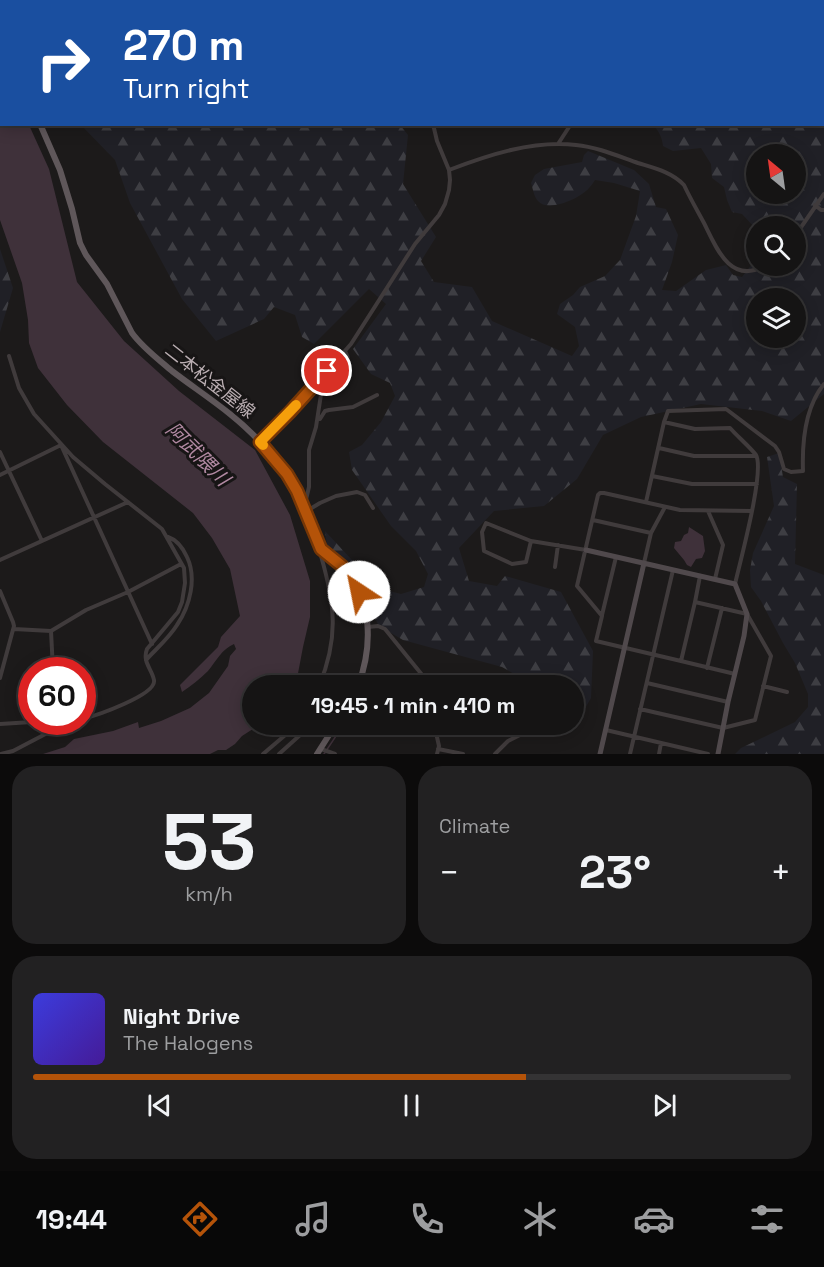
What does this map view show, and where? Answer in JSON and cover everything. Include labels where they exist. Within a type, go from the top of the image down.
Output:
[{"type":"main road","name":"二本松金屋線","points":[[41,126],[60,170],[80,243],[107,284],[124,321],[137,340],[155,357],[245,427],[260,442],[287,474],[323,550],[342,566],[359,592],[368,627],[367,654],[362,675]]},
{"type":"main road","points":[[322,751],[330,735]]},
{"type":"street","points":[[260,442],[345,351],[362,329],[415,244],[445,204],[449,190],[449,170],[433,126]]},
{"type":"street","points":[[558,144],[570,126]]},
{"type":"street","points":[[449,170],[505,151],[547,145],[585,146],[610,153],[674,176],[684,185],[717,250],[725,261],[730,265],[746,269]]},
{"type":"street","points":[[806,220],[824,194]]},
{"type":"street","points":[[815,206],[824,210]]},
{"type":"street","points":[[305,510],[309,487],[309,450],[317,425],[322,388],[347,365],[349,359],[345,351]]},
{"type":"street","points":[[9,356],[19,388],[34,414],[61,445],[105,484],[162,529],[185,572],[182,602],[178,612],[145,654],[155,681],[152,688],[125,704],[96,716]]},
{"type":"street","points":[[646,502],[668,411],[726,409],[775,446],[784,469],[791,472],[803,471],[808,416],[811,405],[824,384]]},
{"type":"street","points":[[317,425],[325,411],[353,407],[377,395]]},
{"type":"street","points":[[640,709],[723,728],[755,720],[771,656],[747,614],[735,584],[757,484],[759,471],[756,456],[730,428],[695,429],[664,422]]},
{"type":"street","points":[[0,475],[61,445]]},
{"type":"street","points":[[61,445],[152,644]]},
{"type":"street","points":[[658,448],[694,456],[756,456]]},
{"type":"street","points":[[0,452],[42,541]]},
{"type":"street","points":[[652,476],[692,484],[757,484]]},
{"type":"street","points":[[305,510],[328,499],[357,492],[365,495],[374,508]]},
{"type":"street","points":[[602,616],[577,586],[600,493],[680,510],[752,511]]},
{"type":"street","points":[[0,560],[128,502]]},
{"type":"street","points":[[600,754],[651,533],[665,507]]},
{"type":"street","points":[[708,511],[723,546],[715,579]]},
{"type":"street","points":[[593,520],[651,533]]},
{"type":"street","points":[[531,541],[526,562],[512,564],[484,551],[482,532],[486,523],[531,541],[586,550],[735,584]]},
{"type":"street","points":[[146,660],[183,616],[191,589],[190,564],[186,555],[176,540],[167,537]]},
{"type":"street","points":[[555,567],[558,545]]},
{"type":"street","points":[[323,550],[321,556],[333,600],[332,640],[323,675]]},
{"type":"street","points":[[616,557],[596,641],[735,674]]},
{"type":"street","points":[[14,630],[51,631],[86,610],[128,592],[181,564]]},
{"type":"street","points":[[630,754],[673,569]]},
{"type":"street","points":[[681,661],[700,576]]},
{"type":"street","points":[[0,591],[14,630],[0,678]]},
{"type":"street","points":[[695,602],[747,614]]},
{"type":"street","points":[[707,668],[722,608]]},
{"type":"street","points":[[718,754],[747,614]]},
{"type":"street","points":[[368,627],[378,626],[385,629],[422,675]]},
{"type":"street","points":[[51,631],[52,657]]},
{"type":"street","points":[[647,683],[728,702]]},
{"type":"street","points":[[763,686],[787,692]]},
{"type":"street","points":[[0,724],[18,723]]},
{"type":"street","points":[[606,730],[688,752],[708,754]]},
{"type":"street","points":[[1,754],[44,735]]},
{"type":"street","points":[[263,754],[286,735]]},
{"type":"street","points":[[279,754],[300,735]]},
{"type":"street","points":[[436,735],[438,751],[463,754]]},
{"type":"street","points":[[495,754],[508,741],[520,735]]},
{"type":"street","points":[[659,754],[661,743]]},
{"type":"street","points":[[322,751],[335,754]]},
{"type":"green space","points":[[82,126],[401,126],[408,135],[403,184],[436,237],[421,261],[434,282],[472,287],[492,321],[572,356],[579,346],[575,327],[557,314],[560,304],[580,287],[605,276],[620,260],[636,216],[640,191],[595,180],[585,192],[564,203],[549,205],[538,201],[531,183],[535,175],[544,169],[582,162],[588,151],[634,170],[649,184],[656,207],[666,209],[678,235],[662,290],[676,291],[706,270],[726,265],[733,275],[742,277],[746,272],[746,276],[806,276],[806,216],[746,216],[746,218],[742,214],[732,212],[724,187],[712,178],[711,164],[701,148],[673,151],[663,146],[660,134],[654,126],[824,126],[824,394],[791,421],[762,411],[701,404],[641,417],[603,435],[577,479],[544,506],[494,511],[459,548],[469,581],[497,586],[505,576],[561,592],[593,651],[591,698],[584,710],[584,675],[516,675],[502,667],[403,640],[379,626],[353,576],[327,546],[325,531],[378,588],[401,594],[424,587],[428,574],[416,551],[391,526],[352,470],[349,452],[362,445],[381,422],[395,396],[390,383],[371,374],[353,349],[386,304],[369,289],[314,344],[302,337],[295,315],[274,307],[264,319],[216,341],[182,299],[130,203],[115,160]]},
{"type":"green space","points":[[0,249],[13,288],[0,332]]},
{"type":"green space","points":[[779,453],[783,477],[797,484],[795,564],[824,575],[824,754],[735,754],[741,748],[795,722],[808,707],[808,694],[795,663],[751,587],[750,570],[753,553],[774,506],[767,457]]},
{"type":"water","name":"阿武隈川","points":[[0,126],[29,126],[49,169],[77,282],[124,341],[179,391],[255,450],[290,515],[310,581],[310,617],[298,675],[242,675],[244,735],[226,750],[218,750],[210,754],[43,754],[65,747],[74,739],[113,731],[138,722],[139,728],[190,708],[209,693],[228,666],[230,656],[236,649],[234,644],[223,652],[205,674],[182,692],[180,685],[218,647],[221,637],[240,616],[230,569],[212,538],[193,513],[103,442],[67,405],[38,368],[29,343],[22,283],[0,220]]},
{"type":"water","points":[[689,527],[703,536],[705,551],[702,558],[696,559],[691,567],[674,548],[675,542],[681,541],[688,533]]},
{"type":"waterway","points":[[324,754],[337,735]]},
{"type":"slow traffic","points":[[263,445],[260,442],[296,405]]},
{"type":"route","points":[[327,371],[260,442],[287,474],[297,491],[321,549],[342,566],[359,592]]}]
